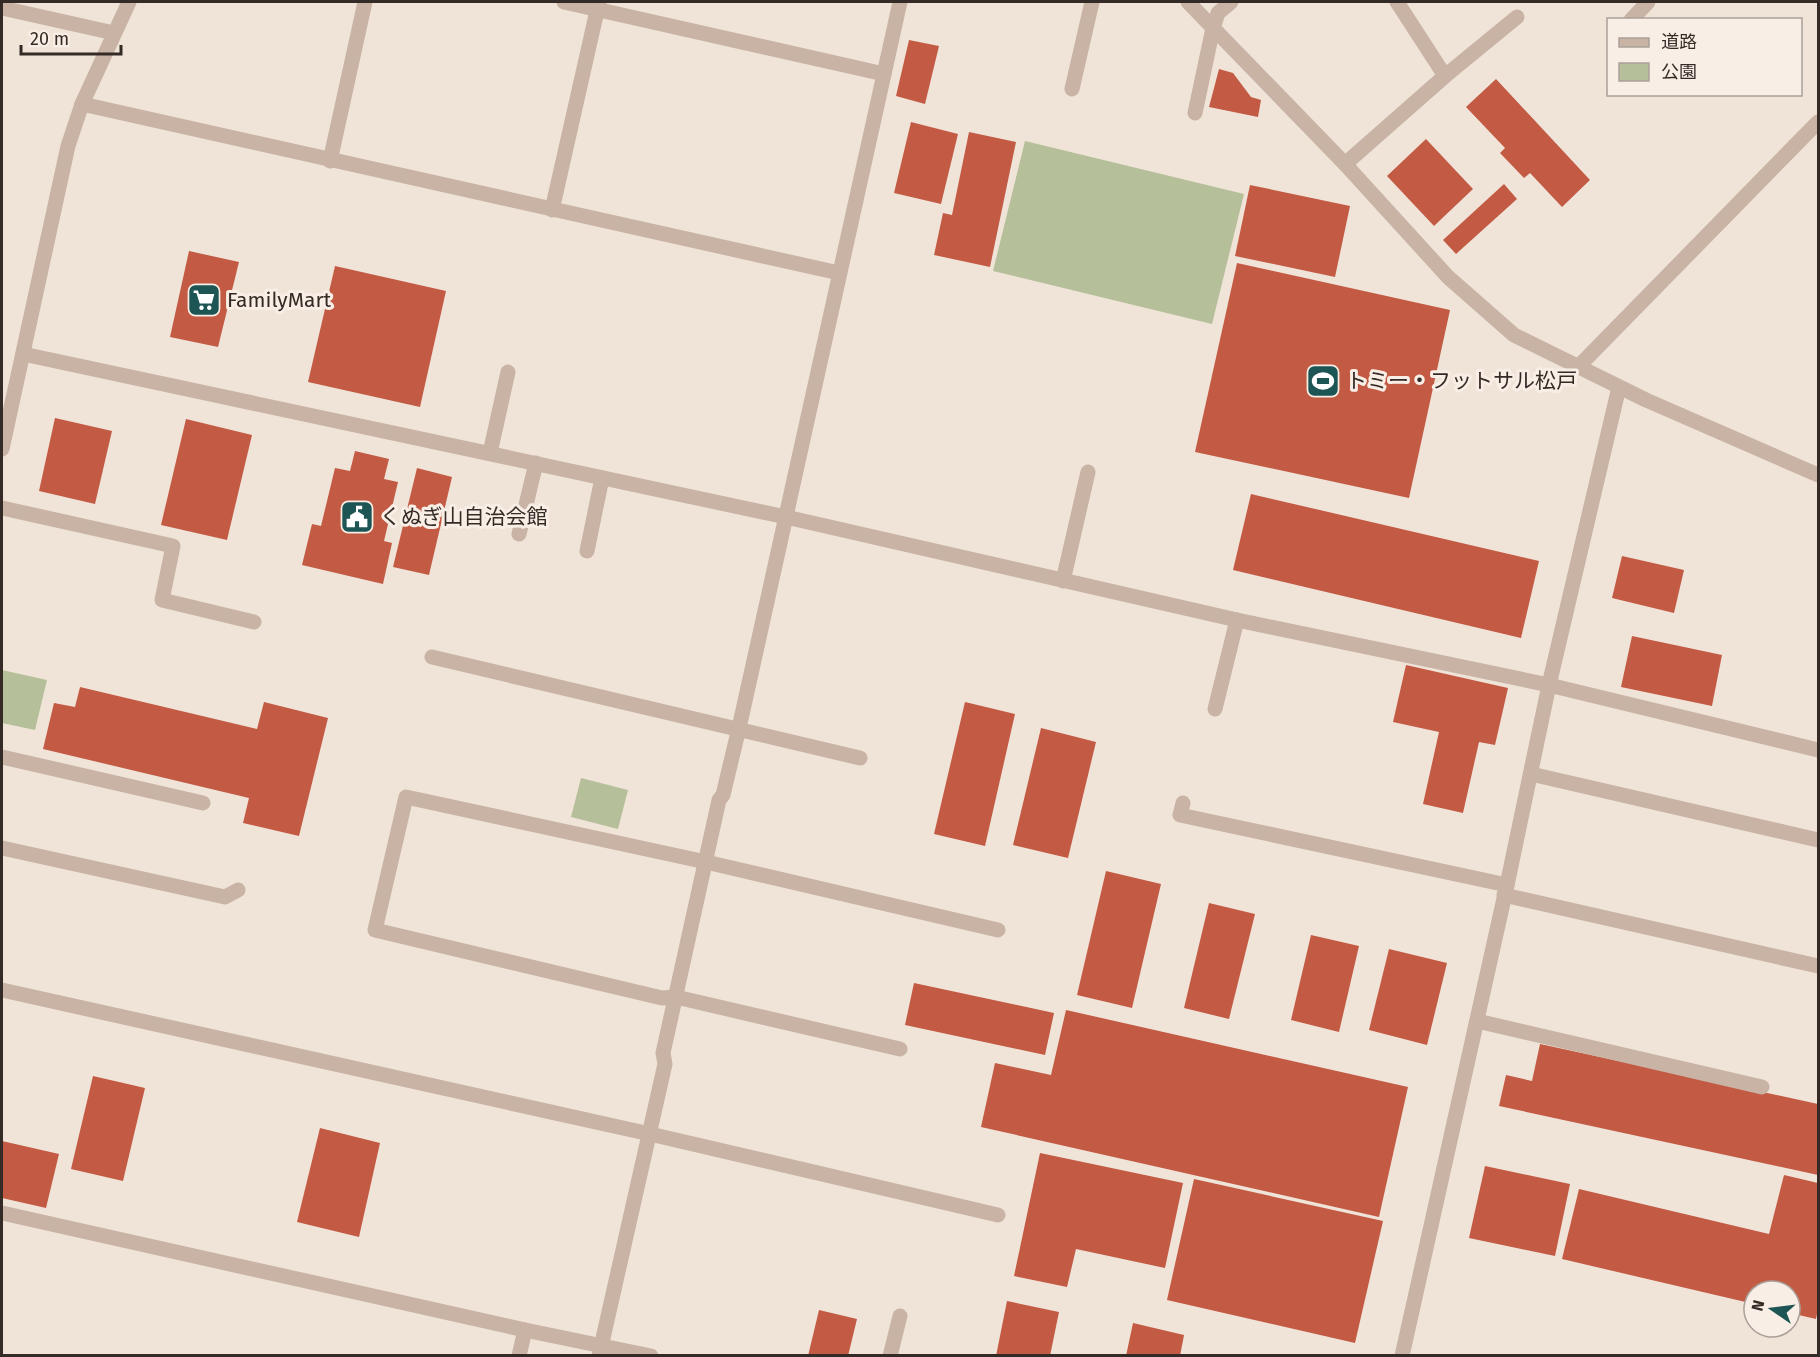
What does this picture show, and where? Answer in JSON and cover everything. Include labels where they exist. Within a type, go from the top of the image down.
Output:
[{"type":"street","points":[[2,449],[68,146],[81,104],[129,2]]},
{"type":"street","points":[[330,161],[365,2]]},
{"type":"street","points":[[564,2],[598,5],[884,74]]},
{"type":"street","points":[[600,1350],[650,1134],[665,1064],[663,1053],[719,800],[723,795],[739,728],[900,2]]},
{"type":"street","points":[[1072,89],[1092,2]]},
{"type":"street","points":[[1188,2],[1345,164],[1448,277],[1514,336],[1705,427],[1818,475]]},
{"type":"street","points":[[1195,113],[1213,28],[1218,13],[1231,2]]},
{"type":"street","points":[[1397,2],[1444,76]]},
{"type":"street","points":[[1633,18],[1648,2]]},
{"type":"street","points":[[552,210],[598,5]]},
{"type":"street","points":[[2,8],[114,33]]},
{"type":"street","points":[[1345,164],[1444,76],[1516,17]]},
{"type":"street","points":[[81,104],[839,273]]},
{"type":"street","points":[[1578,367],[1818,122]]},
{"type":"street","points":[[23,354],[786,517],[1237,620],[1549,686],[1818,750]]},
{"type":"street","points":[[490,453],[508,372]]},
{"type":"street","points":[[1402,1356],[1549,686],[1618,387]]},
{"type":"street","points":[[519,534],[536,463]]},
{"type":"street","points":[[1063,581],[1088,472]]},
{"type":"street","points":[[587,551],[602,478]]},
{"type":"street","points":[[2,508],[173,546],[162,600],[254,622]]},
{"type":"street","points":[[1215,709],[1237,620]]},
{"type":"street","points":[[432,657],[860,758]]},
{"type":"street","points":[[2,757],[203,803]]},
{"type":"street","points":[[1531,774],[1818,840]]},
{"type":"street","points":[[900,1049],[676,997],[662,998],[375,930],[406,796],[706,862],[998,930]]},
{"type":"street","points":[[1183,803],[1180,814],[1818,966]]},
{"type":"street","points":[[2,848],[225,897],[238,890]]},
{"type":"street","points":[[2,990],[650,1134],[998,1215]]},
{"type":"street","points":[[1477,1021],[1762,1087]]},
{"type":"street","points":[[2,1213],[525,1330],[600,1350],[651,1356]]},
{"type":"street","points":[[890,1356],[900,1316]]},
{"type":"street","points":[[519,1356],[525,1330]]},
{"type":"green space","points":[[1025,141],[1244,194],[1212,324],[993,271]]},
{"type":"green space","points":[[2,670],[47,680],[35,730],[2,723]]},
{"type":"green space","points":[[581,778],[628,790],[618,829],[571,817]]},
{"type":"building","points":[[909,40],[939,46],[925,104],[896,96]]},
{"type":"building","points":[[1219,69],[1233,73],[1251,97],[1261,100],[1258,117],[1209,107]]},
{"type":"building","points":[[1496,79],[1590,180],[1562,207],[1530,173],[1524,178],[1500,153],[1505,148],[1466,107]]},
{"type":"building","points":[[911,122],[958,134],[941,204],[894,193]]},
{"type":"building","points":[[969,132],[1016,142],[990,267],[934,255],[943,213],[952,215]]},
{"type":"building","points":[[1426,139],[1473,189],[1434,226],[1387,176]]},
{"type":"building","points":[[1504,184],[1517,199],[1456,254],[1443,240]]},
{"type":"building","points":[[1250,185],[1350,206],[1335,277],[1235,256]]},
{"type":"building","name":"FamilyMart","points":[[189,251],[239,262],[218,347],[170,337]]},
{"type":"building","name":"トミー・フットサル松戸","points":[[1237,263],[1450,310],[1409,498],[1195,452]]},
{"type":"building","points":[[335,266],[446,291],[420,407],[308,382]]},
{"type":"building","points":[[55,418],[112,431],[95,504],[39,491]]},
{"type":"building","points":[[186,419],[252,435],[227,540],[161,525]]},
{"type":"building","points":[[355,451],[389,459],[384,479],[398,482],[384,541],[392,543],[383,584],[302,565],[312,524],[321,526],[335,468],[350,471]]},
{"type":"building","points":[[417,468],[452,477],[429,575],[393,567]]},
{"type":"building","points":[[1251,494],[1539,561],[1521,638],[1233,570]]},
{"type":"building","points":[[1622,556],[1684,570],[1674,613],[1612,598]]},
{"type":"building","points":[[1632,636],[1722,655],[1712,706],[1621,687]]},
{"type":"building","points":[[1406,665],[1508,688],[1495,745],[1479,742],[1463,813],[1423,804],[1439,732],[1393,722]]},
{"type":"building","points":[[80,687],[257,729],[264,702],[328,718],[299,836],[243,823],[249,798],[43,749],[54,703],[75,707]]},
{"type":"building","points":[[965,702],[1015,714],[985,846],[934,834]]},
{"type":"building","points":[[1041,728],[1096,742],[1068,858],[1013,845]]},
{"type":"building","points":[[1106,871],[1161,884],[1132,1008],[1077,995]]},
{"type":"building","points":[[1209,903],[1255,914],[1229,1019],[1184,1008]]},
{"type":"building","points":[[1311,935],[1359,946],[1339,1032],[1291,1020]]},
{"type":"building","points":[[1389,949],[1447,963],[1427,1045],[1369,1030]]},
{"type":"building","points":[[914,983],[1054,1013],[1045,1055],[905,1025]]},
{"type":"building","points":[[1066,1010],[1408,1087],[1379,1217],[981,1127],[995,1063],[1051,1075]]},
{"type":"building","points":[[1540,1044],[1818,1104],[1818,1175],[1499,1106],[1506,1075],[1532,1081]]},
{"type":"building","points":[[93,1076],[145,1088],[123,1181],[71,1169]]},
{"type":"building","points":[[320,1128],[380,1143],[359,1237],[297,1222]]},
{"type":"building","points":[[2,1141],[59,1154],[46,1208],[2,1198]]},
{"type":"building","points":[[1040,1153],[1183,1183],[1165,1268],[1076,1249],[1067,1287],[1014,1276]]},
{"type":"building","points":[[1485,1166],[1570,1184],[1555,1256],[1469,1238]]},
{"type":"building","points":[[1784,1175],[1818,1183],[1818,1309],[1816,1319],[1802,1316],[1802,1279],[1742,1279],[1742,1301],[1562,1259],[1579,1189],[1769,1234]]},
{"type":"building","points":[[1194,1179],[1383,1221],[1355,1343],[1167,1300]]},
{"type":"building","points":[[1007,1301],[1059,1312],[1050,1356],[996,1356]]},
{"type":"building","points":[[819,1310],[857,1319],[848,1356],[808,1356]]},
{"type":"building","points":[[1133,1323],[1184,1335],[1180,1356],[1126,1356]]},
{"type":"place","name":"FamilyMart","points":[[204,300]]},
{"type":"place","name":"トミー・フットサル松戸","points":[[1323,381]]},
{"type":"place","name":"くぬぎ山自治会館","points":[[357,517]]}]
